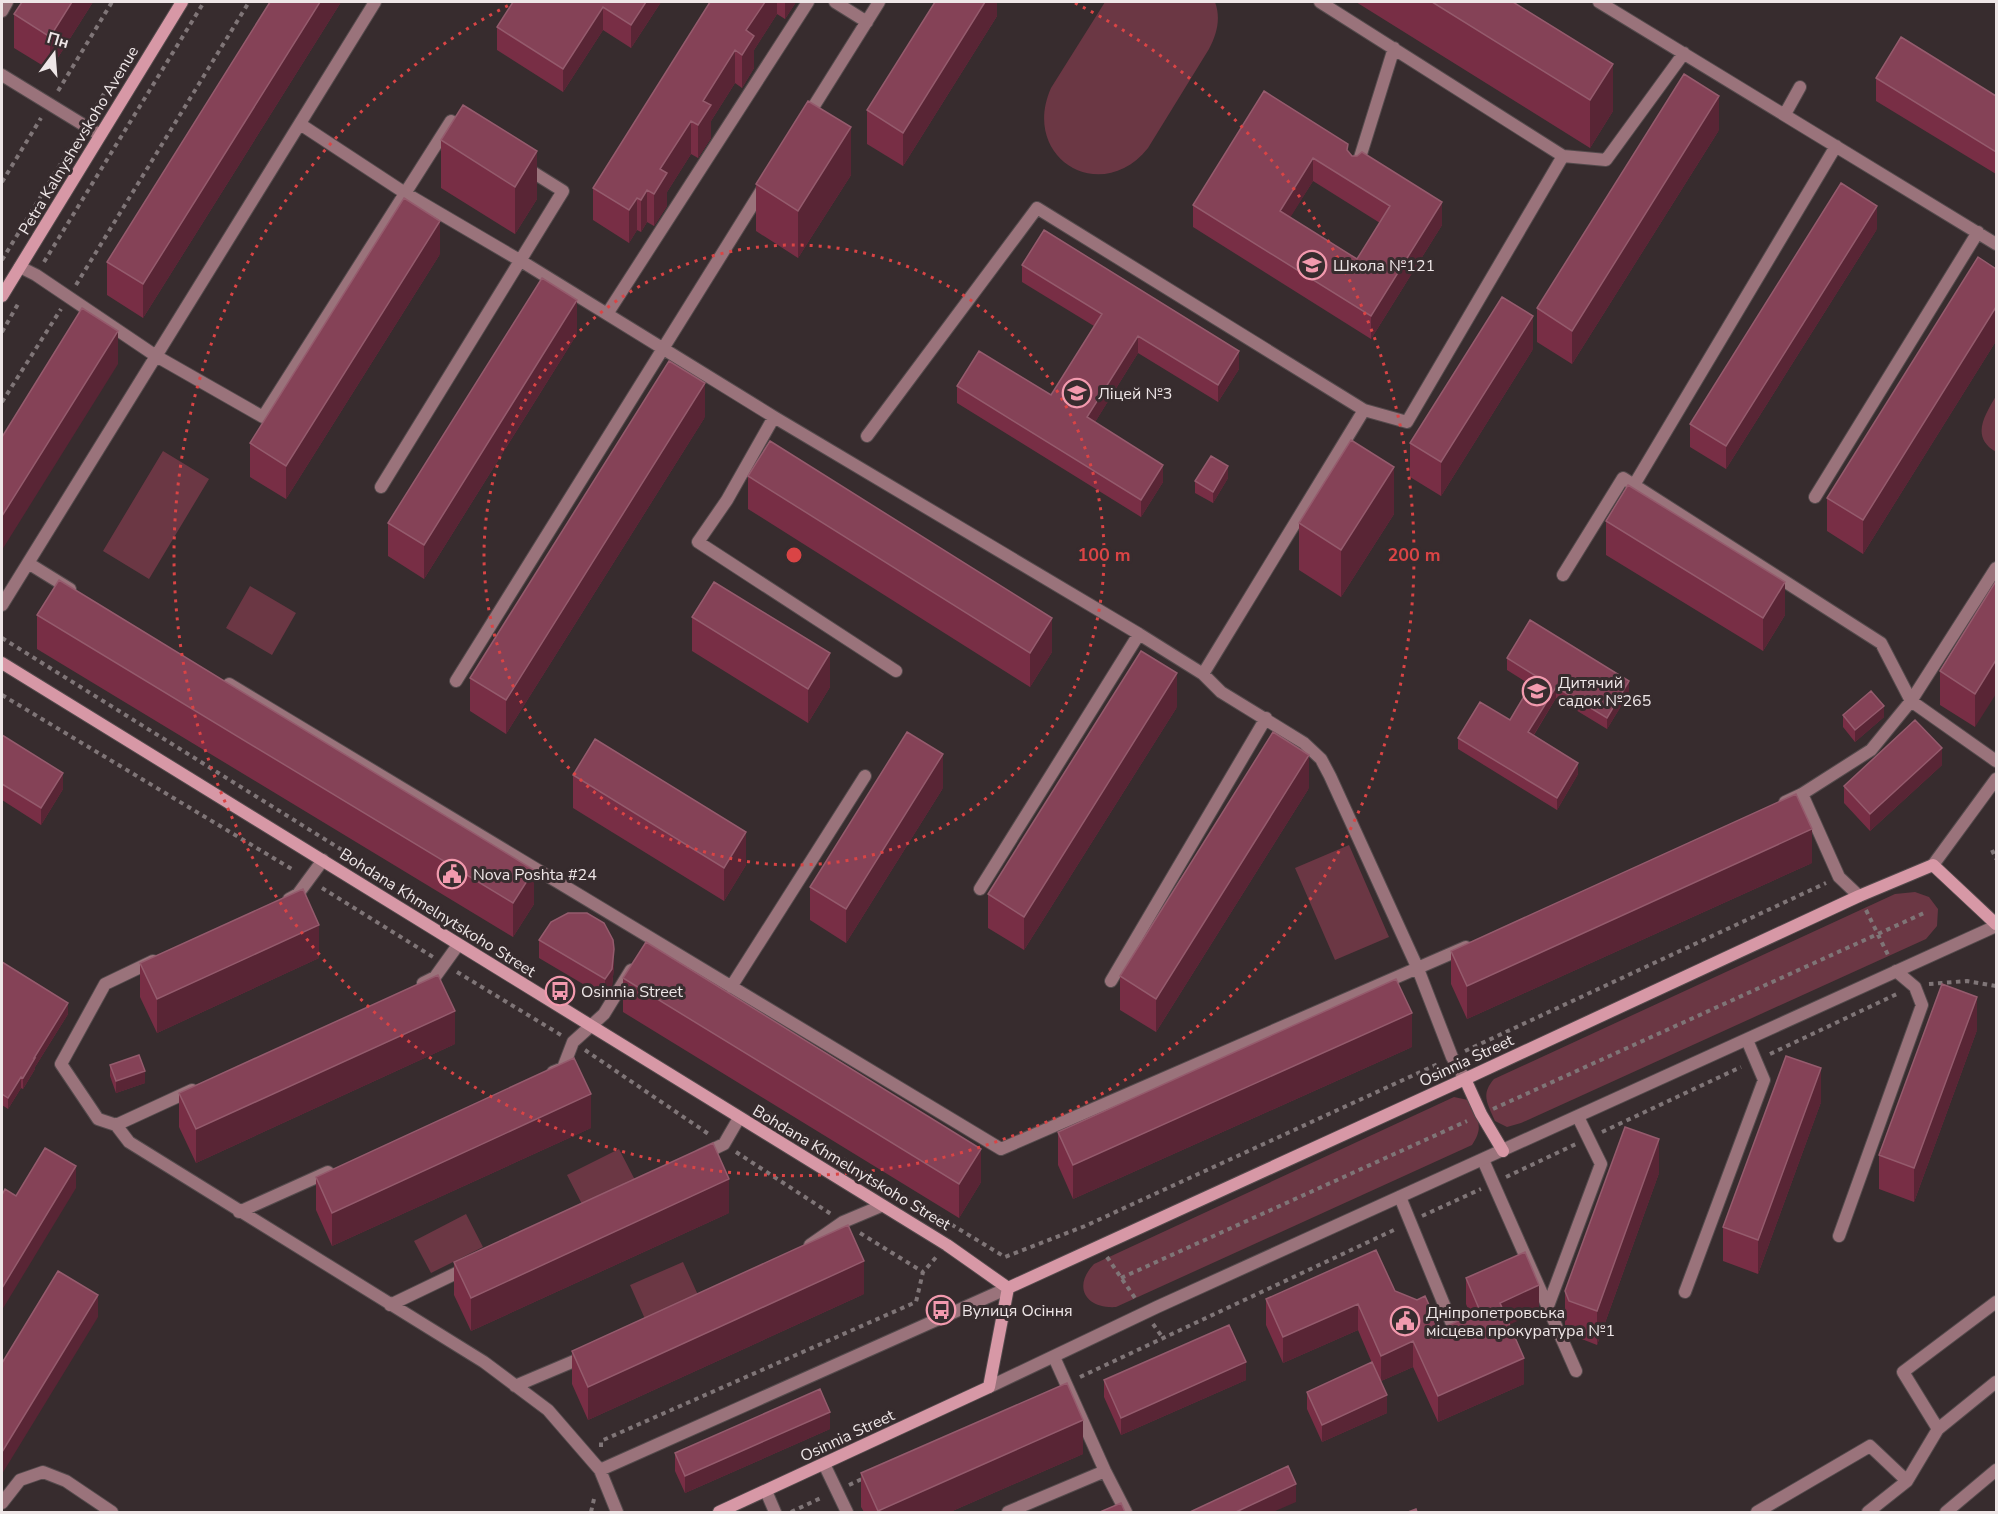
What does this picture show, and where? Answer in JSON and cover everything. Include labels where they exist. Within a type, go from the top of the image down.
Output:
[{"type":"street","points":[[2,11],[8,2]]},
{"type":"street","name":"Petra Kalnyshevskoho Avenue","points":[[2,296],[182,2]]},
{"type":"street","points":[[2,605],[375,2]]},
{"type":"street","points":[[607,314],[808,2]]},
{"type":"street","points":[[835,2],[867,22]]},
{"type":"street","points":[[799,131],[879,2]]},
{"type":"street","points":[[1320,2],[1563,156],[1606,160],[1684,53]]},
{"type":"street","points":[[1599,2],[1996,244]]},
{"type":"street","points":[[1355,171],[1394,48]]},
{"type":"street","points":[[2,75],[100,135]]},
{"type":"street","points":[[1785,114],[1800,87]]},
{"type":"street","points":[[20,267],[36,275],[156,356],[262,417],[451,121],[472,134]]},
{"type":"street","points":[[300,124],[405,193],[521,261],[774,417],[1139,634],[1203,674],[1221,692],[1304,743],[1321,759],[1418,969],[1452,1057],[1503,1151]]},
{"type":"street","points":[[1634,485],[1836,146]]},
{"type":"street","points":[[867,436],[1037,208],[1364,410],[1407,422],[1563,156]]},
{"type":"street","points":[[381,487],[563,190],[512,159]]},
{"type":"street","points":[[456,681],[768,180]]},
{"type":"street","points":[[1815,497],[1978,232]]},
{"type":"street","points":[[1203,674],[1364,410]]},
{"type":"street","points":[[774,417],[727,500],[698,542],[896,671]]},
{"type":"street","points":[[1563,575],[1623,478],[1881,643],[1911,701],[1996,761]]},
{"type":"street","points":[[28,563],[79,594]]},
{"type":"street","points":[[1773,807],[1802,794],[1871,750],[1911,701],[1996,568]]},
{"type":"street","points":[[980,889],[1139,634]]},
{"type":"street","name":"Bohdana Khmelnytskoho Street","points":[[2,663],[947,1245],[1008,1288]]},
{"type":"street","points":[[222,680],[645,948],[731,987],[1001,1149],[1481,940]]},
{"type":"street","points":[[1111,981],[1266,718]]},
{"type":"street","points":[[731,987],[865,776]]},
{"type":"street","points":[[1996,779],[1933,865],[1996,925]]},
{"type":"street","points":[[1802,794],[1839,877],[1858,896]]},
{"type":"street","points":[[276,904],[298,894],[323,860]]},
{"type":"street","name":"Osinnia Street","points":[[1008,1288],[1465,1080],[1858,896],[1933,865]]},
{"type":"street","name":"Osinnia Street","points":[[719,1512],[1054,1357],[1145,1312],[1484,1160],[1996,925]]},
{"type":"street","points":[[414,987],[435,977],[458,945]]},
{"type":"street","points":[[541,1077],[563,1068],[573,1042],[604,1014],[645,948]]},
{"type":"street","points":[[169,954],[105,984],[61,1064],[98,1119],[116,1125],[129,1142],[484,1362],[548,1410],[600,1470],[617,1512]]},
{"type":"street","points":[[1839,1236],[1922,1005],[1915,987],[1896,971]]},
{"type":"street","points":[[1685,1292],[1764,1080],[1747,1040]]},
{"type":"street","points":[[116,1125],[201,1086]]},
{"type":"street","points":[[1548,1306],[1601,1164],[1578,1117]]},
{"type":"street","points":[[692,1160],[724,1144],[739,1118]]},
{"type":"street","points":[[1484,1160],[1576,1371]]},
{"type":"street","points":[[239,1212],[336,1169]]},
{"type":"street","points":[[1400,1197],[1454,1329]]},
{"type":"street","points":[[797,1254],[843,1222],[881,1206]]},
{"type":"street","points":[[390,1305],[476,1263]]},
{"type":"street","points":[[989,1387],[1008,1288]]},
{"type":"street","points":[[600,1470],[1008,1288]]},
{"type":"street","points":[[1938,1429],[1903,1372],[1996,1302]]},
{"type":"street","points":[[515,1386],[601,1350]]},
{"type":"street","points":[[1054,1357],[1126,1512]]},
{"type":"street","points":[[1868,1512],[1907,1481],[1938,1429],[1996,1382]]},
{"type":"street","points":[[1757,1512],[1870,1446],[1907,1481]]},
{"type":"street","points":[[824,1464],[847,1512]]},
{"type":"street","points":[[1946,1512],[1996,1470]]},
{"type":"street","points":[[1008,1512],[1105,1471]]},
{"type":"street","points":[[2,1503],[20,1480],[43,1472],[66,1481],[112,1512]]},
{"type":"street","points":[[766,1491],[775,1512]]},
{"type":"path","points":[[36,275],[204,2]]},
{"type":"path","points":[[2,402],[249,2]]},
{"type":"path","points":[[2,332],[19,303]]},
{"type":"path","points":[[2,638],[413,895]]},
{"type":"path","points":[[2,695],[573,1042],[724,1144],[923,1272],[916,1302],[601,1441],[600,1470],[591,1512]]},
{"type":"path","points":[[1992,850],[1996,859]]},
{"type":"path","points":[[1858,896],[1896,971]]},
{"type":"path","points":[[1121,1278],[1924,913]]},
{"type":"path","points":[[1066,1383],[1905,990],[1935,982],[1967,981],[1996,986]]},
{"type":"path","points":[[756,1106],[1005,1257],[1085,1226],[1163,1338]]},
{"type":"path","points":[[791,1512],[868,1476]]},
{"type":"shaded area","points":[[1105,2],[1215,2],[1218,20],[1209,49],[1148,148],[1129,165],[1109,173],[1088,173],[1070,166],[1056,153],[1046,135],[1044,113],[1051,88]]},
{"type":"shaded area","points":[[1996,396],[1996,452],[1983,440],[1982,425]]},
{"type":"shaded area","points":[[163,451],[209,479],[149,579],[103,551]]},
{"type":"shaded area","points":[[250,586],[296,613],[272,655],[226,628]]},
{"type":"shaded area","points":[[1349,845],[1389,937],[1335,960],[1295,868]]},
{"type":"shaded area","points":[[1915,892],[1929,897],[1938,909],[1937,926],[1926,939],[1521,1123],[1507,1127],[1495,1121],[1486,1095],[1494,1079],[1895,894]]},
{"type":"shaded area","points":[[1454,1097],[1468,1100],[1477,1117],[1479,1127],[1472,1145],[1116,1307],[1097,1304],[1086,1295],[1083,1288],[1084,1281],[1094,1264]]},
{"type":"shaded area","points":[[619,1149],[636,1182],[584,1208],[567,1175]]},
{"type":"shaded area","points":[[466,1214],[483,1247],[431,1273],[414,1241]]},
{"type":"shaded area","points":[[683,1262],[698,1295],[645,1319],[630,1285]]},
{"type":"building","points":[[22,2],[72,2],[50,37],[14,14]]},
{"type":"building","points":[[270,2],[320,2],[143,284],[107,262]]},
{"type":"building","points":[[513,2],[646,2],[631,25],[603,7],[563,69],[497,27]]},
{"type":"building","points":[[710,2],[765,2],[746,30],[754,36],[742,55],[735,50],[703,101],[711,105],[698,125],[691,121],[660,169],[667,173],[654,194],[647,190],[641,200],[637,198],[629,210],[593,188]]},
{"type":"building","points":[[935,2],[985,2],[903,133],[867,110]]},
{"type":"building","points":[[1432,2],[1513,2],[1613,64],[1590,100]]},
{"type":"building","points":[[1901,37],[1996,96],[1996,152],[1876,78]]},
{"type":"building","points":[[1684,74],[1719,96],[1572,331],[1537,308]]},
{"type":"building","points":[[1264,91],[1348,144],[1347,150],[1352,156],[1357,156],[1362,152],[1442,202],[1371,316],[1193,205]],"holes":[[[1313,158],[1390,206],[1357,259],[1280,211]]]},
{"type":"building","points":[[808,101],[851,127],[798,211],[756,184]]},
{"type":"building","points":[[463,105],[537,151],[515,187],[441,140]]},
{"type":"building","points":[[1841,183],[1877,206],[1726,446],[1690,424]]},
{"type":"building","points":[[404,198],[440,221],[286,466],[250,443]]},
{"type":"building","points":[[1044,230],[1239,351],[1218,385],[1138,336],[1087,417],[1163,465],[1141,500],[957,386],[979,351],[1051,395],[1102,314],[1022,265]]},
{"type":"building","points":[[1978,257],[1996,269],[1996,307],[1863,520],[1827,498]]},
{"type":"building","points":[[542,278],[577,300],[424,545],[388,523]]},
{"type":"building","points":[[1502,297],[1533,316],[1441,462],[1410,443]]},
{"type":"building","points":[[82,308],[118,331],[2,516],[2,437]]},
{"type":"building","points":[[669,361],[705,383],[506,700],[470,678]]},
{"type":"building","points":[[1351,440],[1394,467],[1341,550],[1299,523]]},
{"type":"building","points":[[770,441],[1052,618],[1030,653],[748,476]]},
{"type":"building","points":[[1211,456],[1228,466],[1213,492],[1195,481]]},
{"type":"building","points":[[1628,485],[1785,582],[1763,618],[1606,521]]},
{"type":"building","points":[[59,580],[534,870],[513,903],[37,615]]},
{"type":"building","points":[[1996,581],[1996,660],[1975,694],[1940,671]]},
{"type":"building","points":[[714,582],[830,653],[808,689],[692,617]]},
{"type":"building","points":[[1530,620],[1629,681],[1607,718],[1556,687],[1528,732],[1578,763],[1557,798],[1458,738],[1480,702],[1510,720],[1536,676],[1507,658]]},
{"type":"building","points":[[1141,651],[1177,673],[1024,917],[988,894]]},
{"type":"building","points":[[1871,691],[1884,706],[1855,730],[1843,715]]},
{"type":"building","points":[[1915,720],[1942,748],[1870,814],[1844,786]]},
{"type":"building","points":[[907,732],[943,754],[846,909],[810,887]]},
{"type":"building","points":[[1273,732],[1309,755],[1156,999],[1120,976]]},
{"type":"building","points":[[2,735],[63,773],[41,808],[2,784]]},
{"type":"building","points":[[595,739],[746,832],[724,868],[573,775]]},
{"type":"building","points":[[1796,794],[1812,829],[1467,986],[1451,951]]},
{"type":"building","points":[[303,889],[319,925],[157,999],[140,963]]},
{"type":"building","points":[[568,913],[587,913],[604,923],[613,940],[614,949],[612,969],[605,979],[539,940],[551,922]]},
{"type":"building","points":[[646,942],[981,1149],[959,1184],[623,978]]},
{"type":"building","points":[[2,962],[68,1003],[23,1078],[21,1077],[8,1098],[2,1094]]},
{"type":"building","points":[[438,975],[455,1011],[196,1129],[179,1093]]},
{"type":"building","points":[[1396,979],[1412,1013],[1073,1165],[1058,1132]]},
{"type":"building","points":[[1942,984],[1977,997],[1914,1168],[1879,1155]]},
{"type":"building","points":[[139,1055],[145,1071],[116,1081],[110,1065]]},
{"type":"building","points":[[1786,1056],[1821,1068],[1758,1240],[1723,1227]]},
{"type":"building","points":[[574,1058],[591,1094],[332,1213],[316,1177]]},
{"type":"building","points":[[1625,1127],[1659,1139],[1597,1311],[1569,1301],[1565,1291]]},
{"type":"building","points":[[713,1143],[729,1179],[471,1298],[454,1262]]},
{"type":"building","points":[[45,1148],[76,1166],[2,1288],[2,1195],[5,1189],[16,1196]]},
{"type":"building","points":[[848,1225],[864,1261],[588,1387],[572,1351]]},
{"type":"building","points":[[1376,1250],[1395,1291],[1417,1300],[1425,1296],[1440,1329],[1480,1311],[1466,1278],[1525,1252],[1539,1285],[1500,1303],[1524,1358],[1438,1396],[1413,1341],[1381,1356],[1358,1304],[1283,1337],[1266,1299]]},
{"type":"building","points":[[58,1271],[98,1295],[2,1452],[2,1363]]},
{"type":"building","points":[[1229,1325],[1246,1362],[1121,1418],[1104,1380]]},
{"type":"building","points":[[1372,1362],[1387,1395],[1322,1425],[1307,1392]]},
{"type":"building","points":[[1067,1383],[1083,1420],[878,1511],[861,1473]]},
{"type":"building","points":[[820,1389],[830,1412],[685,1476],[675,1453]]},
{"type":"building","points":[[1288,1466],[1296,1484],[1236,1512],[1190,1512]]},
{"type":"building","points":[[1121,1503],[1125,1512],[1100,1512]]},
{"type":"place","name":"Школа №121","points":[[1312,265]]},
{"type":"place","name":"Ліцей №3","points":[[1077,393]]},
{"type":"place","name":"Дитячий садок №265","points":[[1537,691]]},
{"type":"place","name":"Nova Poshta #24","points":[[452,874]]},
{"type":"place","name":"Osinnia Street","points":[[560,991]]},
{"type":"place","name":"Вулиця Осіння","points":[[941,1310]]},
{"type":"place","name":"Дніпропетровська місцева прокуратура №1","points":[[1405,1321]]}]
